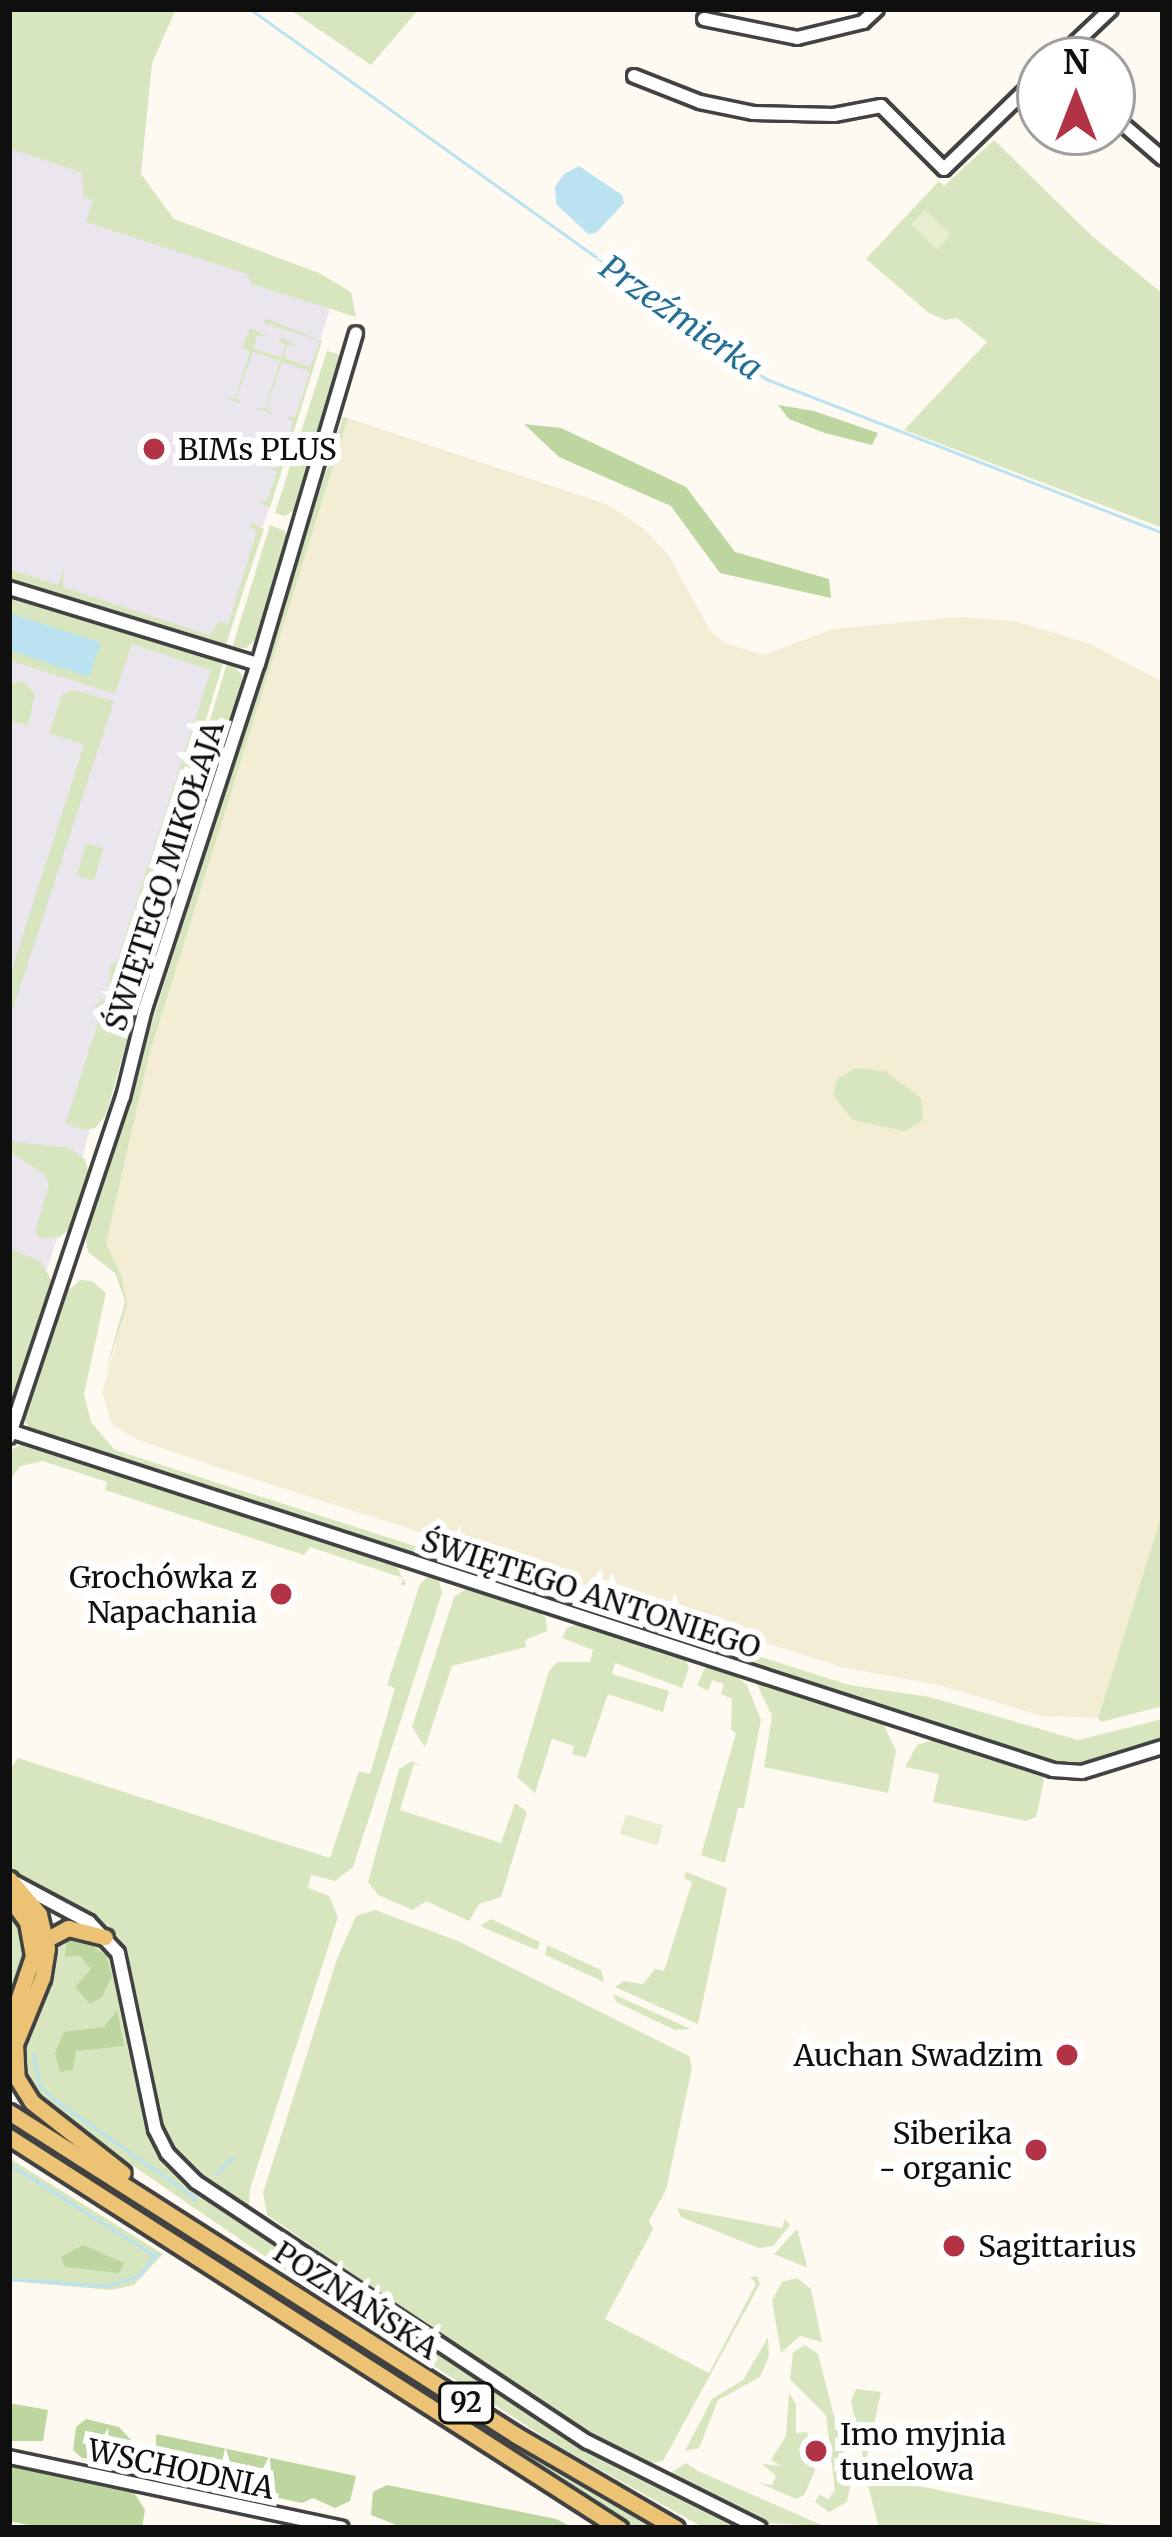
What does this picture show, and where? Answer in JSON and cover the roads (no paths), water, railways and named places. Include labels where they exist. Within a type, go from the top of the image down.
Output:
[{"type":"main road","points":[[9,1879],[33,1903],[46,1937],[44,1971],[15,2044],[19,2083],[32,2102],[156,2203]]},
{"type":"main road","points":[[9,1897],[27,1922],[32,1955],[27,1986],[9,2027]]},
{"type":"main road","points":[[32,1955],[46,1937],[73,1928],[105,1937]]},
{"type":"main road","name":"POZNAŃSKA","points":[[9,2112],[535,2447],[676,2528]]},
{"type":"main road","name":"POZNAŃSKA","points":[[9,2138],[619,2528]]},
{"type":"street","points":[[704,19],[797,38],[863,22],[877,9]]},
{"type":"street","points":[[1082,36],[1111,9]]},
{"type":"street","points":[[634,76],[700,102],[753,113],[834,115],[881,106],[944,169],[1016,99]]},
{"type":"street","points":[[1136,136],[1163,159]]},
{"type":"street","name":"ŚWIĘTEGO MIKOŁAJA","points":[[11,1435],[257,664],[356,333]]},
{"type":"street","points":[[9,588],[257,664]]},
{"type":"street","name":"ŚWIĘTEGO ANTONIEGO","points":[[11,1435],[1053,1769],[1078,1772],[1163,1747]]},
{"type":"street","points":[[9,1879],[88,1922],[125,1966],[151,2115],[177,2165],[588,2442],[760,2528]]},
{"type":"street","name":"WSCHODNIA","points":[[9,2456],[342,2528]]},
{"type":"water","points":[[579,166],[622,195],[624,203],[596,233],[588,234],[556,204],[555,187],[564,174]]},
{"type":"water","points":[[9,613],[101,643],[89,677],[9,650]]},
{"type":"waterway","name":"Przeźmierka","points":[[250,9],[766,379],[1163,533]]},
{"type":"waterway","points":[[33,2054],[40,2086],[56,2101],[194,2197]]},
{"type":"waterway","points":[[216,2173],[233,2157]]},
{"type":"waterway","points":[[9,2164],[155,2256]]},
{"type":"waterway","points":[[193,2199],[197,2194]]},
{"type":"waterway","points":[[9,2279],[106,2286],[139,2276],[156,2253]]},
{"type":"place","name":"BIMs PLUS","points":[[154,449]]},
{"type":"place","name":"Grochówka z Napachania","points":[[281,1594]]},
{"type":"place","name":"Auchan Swadzim","points":[[1067,2055]]},
{"type":"place","name":"Siberika - organic","points":[[1036,2150]]},
{"type":"place","name":"Sagittarius","points":[[954,2246]]},
{"type":"place","name":"Imo myjnia tunelowa","points":[[816,2451]]}]
